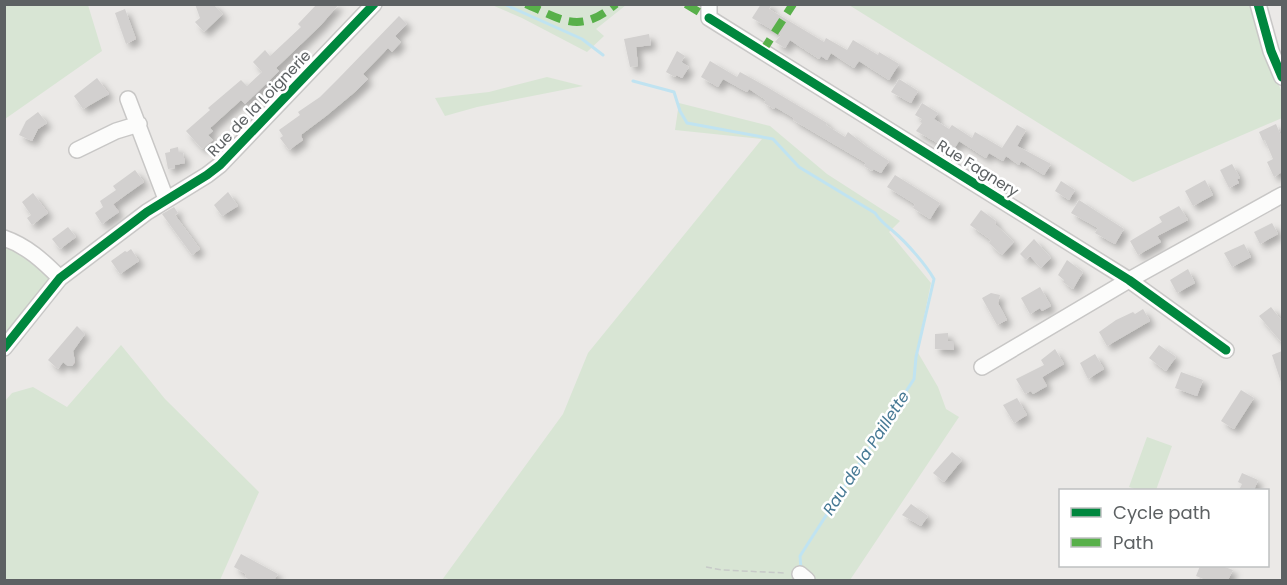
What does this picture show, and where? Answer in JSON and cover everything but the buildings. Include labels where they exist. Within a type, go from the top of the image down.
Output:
[{"type":"street","name":"Rue de la Loignerie","points":[[4,348],[60,278],[166,199],[207,175],[235,152],[374,4]]},
{"type":"street","points":[[1258,4],[1271,51],[1282,77]]},
{"type":"street","name":"Rue Fagnery","points":[[709,11],[1129,280],[1226,350]]},
{"type":"street","points":[[128,99],[166,199]]},
{"type":"street","points":[[77,150],[117,131],[139,124]]},
{"type":"street","points":[[982,367],[1129,280],[1282,195]]},
{"type":"street","points":[[4,238],[20,243],[44,261],[60,278]]},
{"type":"path","points":[[706,567],[803,577]]},
{"type":"green space","points":[[5,4],[88,5],[102,51],[5,119]]},
{"type":"green space","points":[[626,4],[596,29],[604,36],[587,52],[492,5]]},
{"type":"green space","points":[[849,5],[1251,5],[1264,48],[1282,93],[1282,118],[1133,182]]},
{"type":"green space","points":[[547,77],[583,86],[477,107],[445,116],[435,98],[489,92]]},
{"type":"green space","points":[[679,103],[770,126],[827,174],[900,221],[889,232],[931,283],[917,351],[938,387],[946,409],[959,417],[850,580],[442,580],[563,414],[588,353],[762,139],[675,130]]},
{"type":"green space","points":[[5,243],[43,268],[51,283],[5,342]]},
{"type":"green space","points":[[121,345],[165,399],[259,492],[220,580],[5,580],[5,401],[12,393],[33,387],[67,407]]},
{"type":"green space","points":[[1147,437],[1172,446],[1156,489],[1129,487]]},
{"type":"waterway","name":"Rau de la Paillette","points":[[504,4],[582,39],[603,55]]},
{"type":"waterway","name":"Rau de la Paillette","points":[[633,81],[674,92],[680,111],[687,123],[773,139],[799,167],[875,213],[910,248],[934,279],[916,357],[914,379],[800,556],[801,569]]},
{"type":"marked path","points":[[526,4],[572,22],[592,19],[616,4]]},
{"type":"marked path","points":[[686,4],[709,18]]},
{"type":"marked path","points":[[762,52],[793,4]]},
{"type":"cycle path","points":[[4,348],[60,278],[147,212],[220,165],[374,4]]},
{"type":"cycle path","points":[[1258,4],[1271,51],[1282,77]]},
{"type":"cycle path","points":[[709,18],[1129,280],[1226,350]]}]
